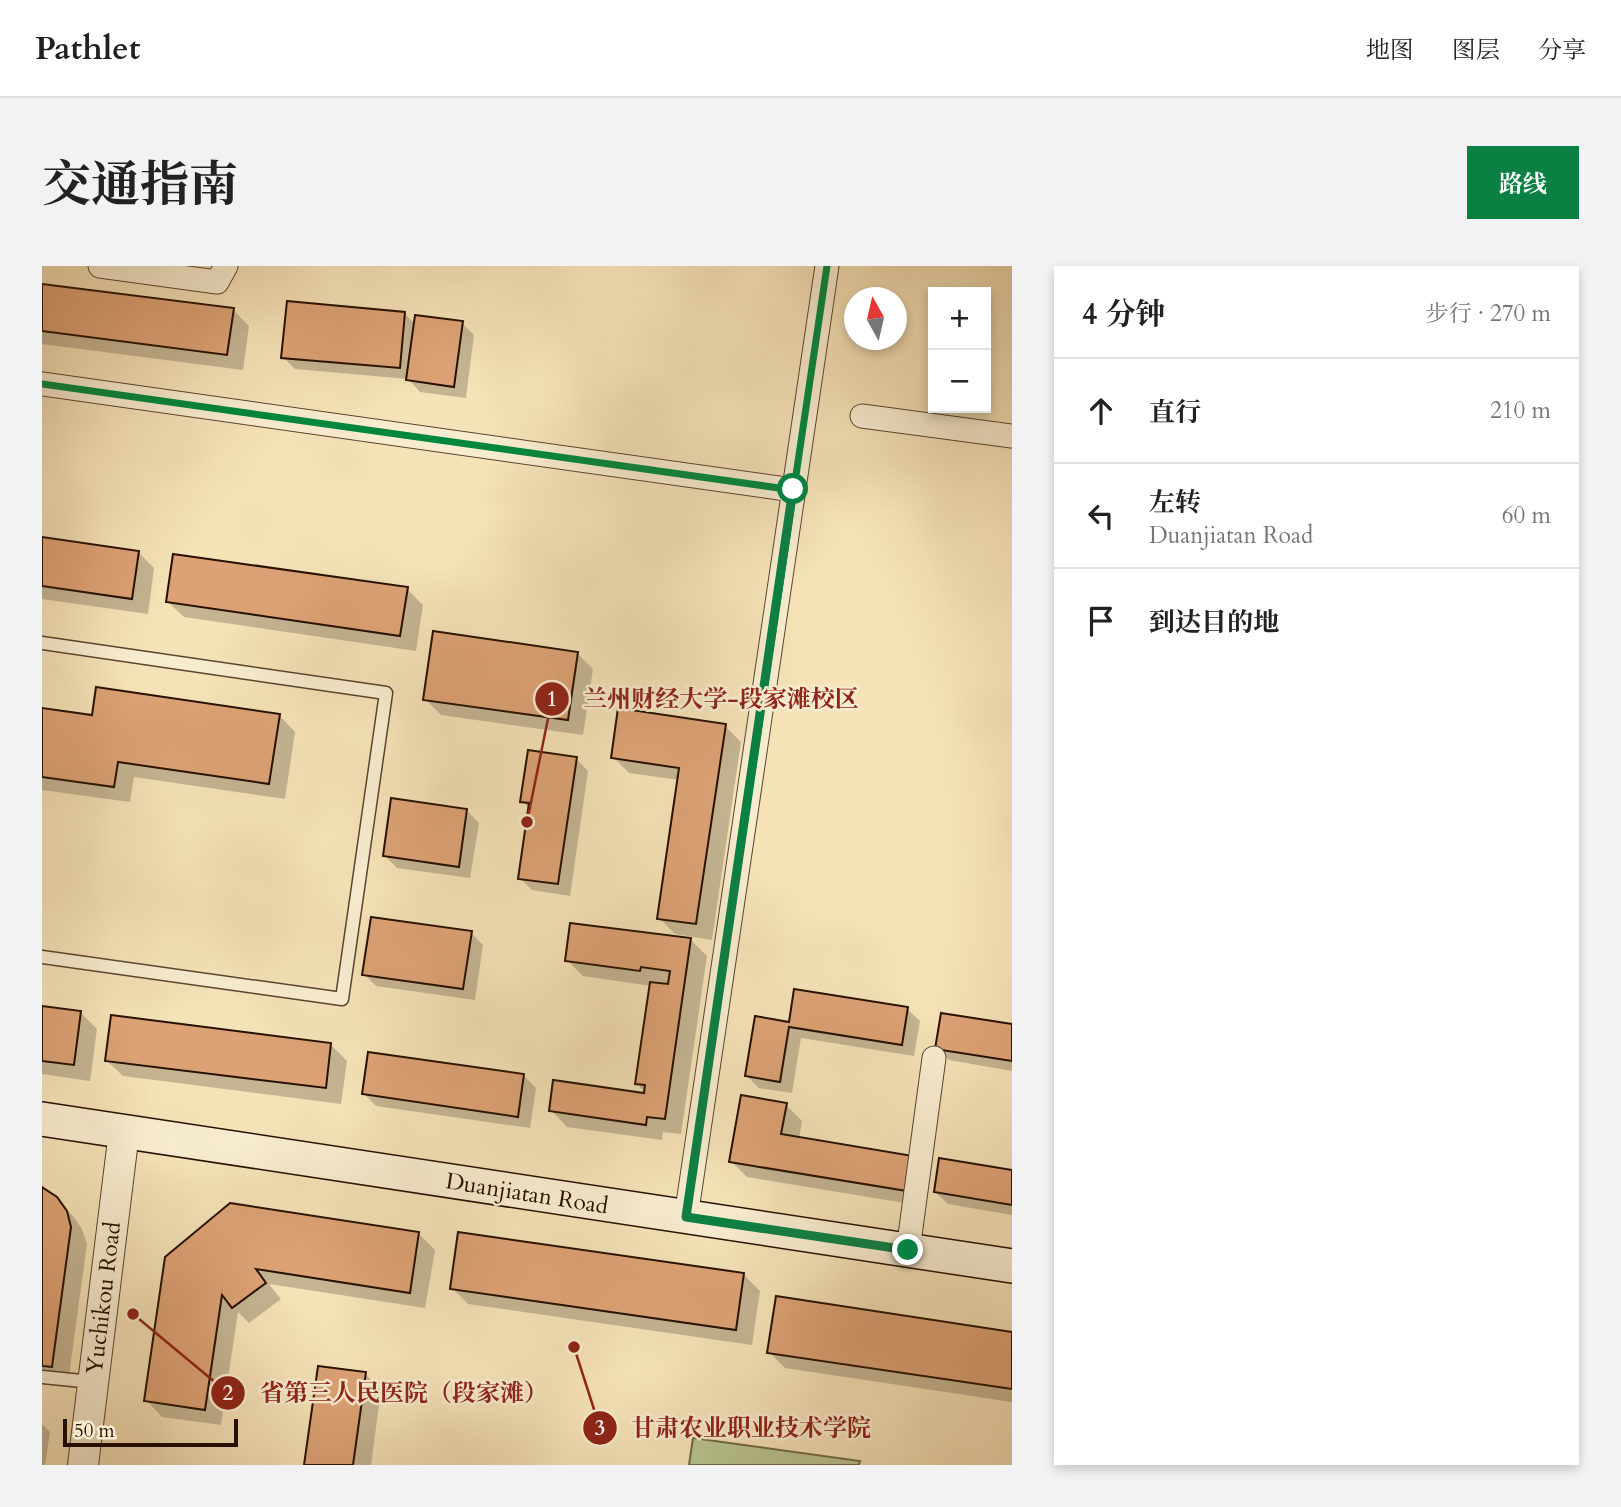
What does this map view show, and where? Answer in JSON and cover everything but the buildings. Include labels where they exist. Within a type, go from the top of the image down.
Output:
[{"type":"main road","name":"Duanjiatan Road","points":[[42,1119],[1012,1266]]},
{"type":"street","points":[[100,266],[217,282],[226,266]]},
{"type":"street","points":[[686,1217],[827,266]]},
{"type":"street","points":[[42,384],[793,489]]},
{"type":"street","points":[[862,416],[1012,436]]},
{"type":"street","points":[[908,1250],[934,1058]]},
{"type":"street","name":"Yuchikou Road","points":[[87,1464],[93,1382],[124,1132]]},
{"type":"lane","points":[[42,643],[386,693],[342,999],[42,957]]},
{"type":"lane","points":[[42,1377],[93,1382]]},
{"type":"green space","points":[[693,1438],[860,1461],[859,1465],[689,1465]]},
{"type":"cycle path","points":[[686,1217],[827,266]]},
{"type":"cycle path","points":[[42,384],[793,490]]},
{"type":"place","name":"兰州财经大学-段家滩校区","points":[[527,822]]},
{"type":"place","name":"省第三人民医院（段家滩）","points":[[133,1314]]},
{"type":"place","name":"甘肃农业职业技术学院","points":[[574,1347]]},
{"type":"route","points":[[793,489],[686,1217],[908,1250]]}]
